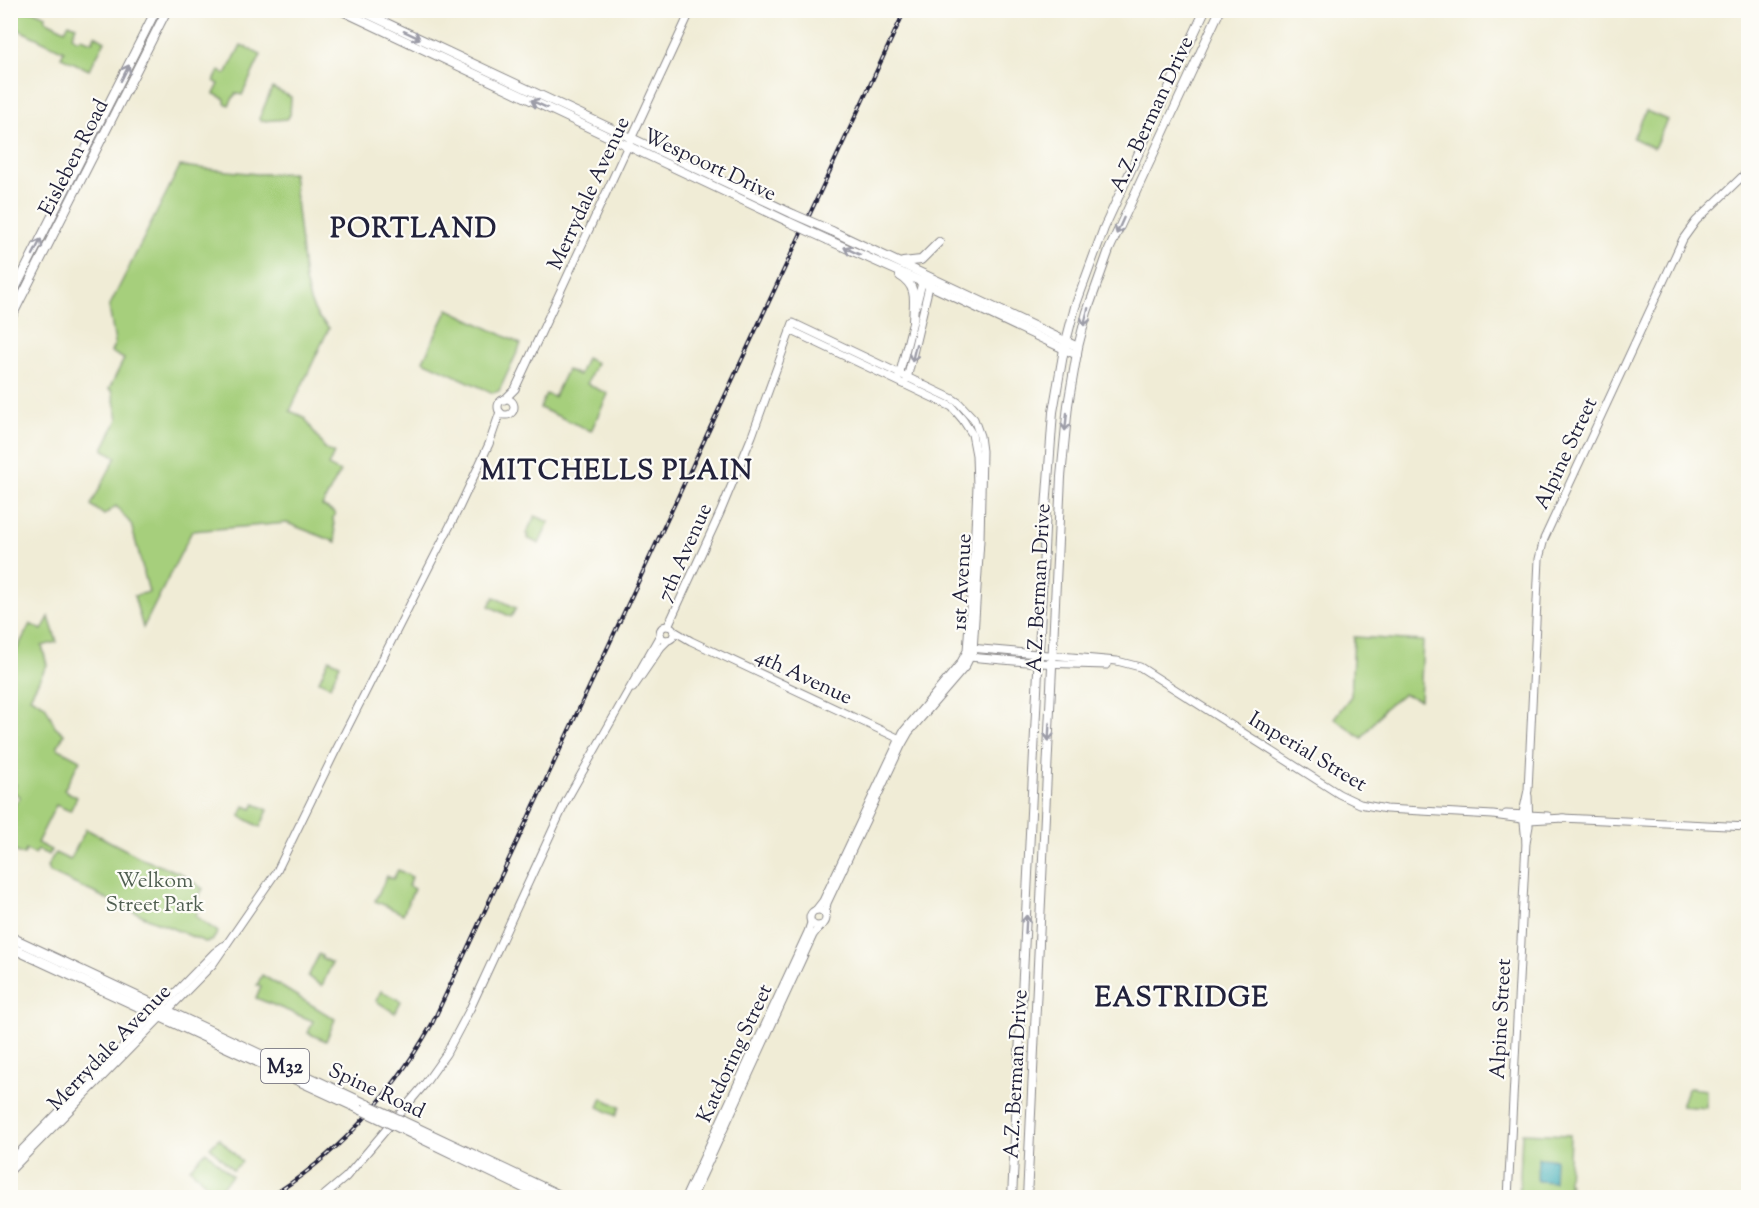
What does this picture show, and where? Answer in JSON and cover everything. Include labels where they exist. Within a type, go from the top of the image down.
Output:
[{"type":"main road","name":"Eisleben Road","points":[[10,299],[156,10]]},
{"type":"main road","name":"Eisleben Road","points":[[10,320],[167,10]]},
{"type":"main road","name":"Wespoort Drive","points":[[340,10],[627,146],[791,218],[832,231],[1077,351]]},
{"type":"main road","name":"Wespoort Drive","points":[[359,10],[631,138],[791,218],[828,240],[877,263],[927,279]]},
{"type":"main road","name":"A.Z. Berman Drive","points":[[1012,1197],[1050,442],[1065,345],[1078,300],[1104,228],[1205,10]]},
{"type":"main road","name":"A.Z. Berman Drive","points":[[1028,1197],[1052,659],[1063,445],[1068,405],[1077,351],[1092,297],[1109,250],[1220,10]]},
{"type":"main road","points":[[899,262],[921,260],[939,242]]},
{"type":"main road","points":[[877,263],[910,283],[914,294],[913,320]]},
{"type":"main road","name":"Spine Road","points":[[10,938],[161,1013]]},
{"type":"main road","name":"Spine Road","points":[[10,947],[161,1013],[364,1107],[545,1197]]},
{"type":"main road","name":"Spine Road","points":[[401,1125],[565,1197]]},
{"type":"street","name":"Merrydale Avenue","points":[[504,400],[515,389],[691,10]]},
{"type":"street","name":"Alpine Street","points":[[1508,1197],[1540,554],[1544,539],[1683,239],[1696,221],[1749,171]]},
{"type":"street","points":[[903,379],[913,320],[927,279]]},
{"type":"street","points":[[903,379],[927,279]]},
{"type":"street","name":"1st Avenue","points":[[791,326],[959,403],[970,413],[978,427],[982,456],[980,540],[971,648],[965,667],[902,740],[823,901],[816,910]]},
{"type":"street","name":"7th Avenue","points":[[671,628],[752,436],[791,326]]},
{"type":"street","name":"1st Avenue","points":[[903,379],[952,407],[963,420],[974,441],[977,486],[971,648]]},
{"type":"street","name":"Merrydale Avenue","points":[[514,405],[515,389]]},
{"type":"street","points":[[504,400],[511,400],[514,405],[513,412],[509,415],[500,412],[499,405],[504,400]]},
{"type":"street","name":"Merrydale Avenue","points":[[489,444],[500,412]]},
{"type":"street","points":[[963,420],[970,413]]},
{"type":"street","name":"Merrydale Avenue","points":[[10,1171],[12,1162],[161,1013],[215,952],[226,944],[282,861],[355,705],[375,673],[489,444],[509,415]]},
{"type":"street","points":[[321,1197],[346,1177],[424,1085],[454,1040],[566,801],[629,692],[670,640],[671,628],[662,628],[657,644],[634,679],[629,692]]},
{"type":"street","name":"4th Avenue","points":[[671,628],[691,641],[902,740]]},
{"type":"street","points":[[660,636],[670,640]]},
{"type":"street","name":"4th Avenue","points":[[670,640],[691,641]]},
{"type":"street","points":[[971,648],[1038,659]]},
{"type":"street","points":[[968,656],[1038,659]]},
{"type":"street","name":"Imperial Street","points":[[1038,659],[1117,661],[1140,667],[1339,794],[1360,804],[1386,809],[1749,827]]},
{"type":"street","name":"1st Avenue","points":[[825,914],[827,903],[902,740]]},
{"type":"street","points":[[816,910],[825,914],[825,922],[820,926],[811,922],[810,916],[816,910]]},
{"type":"street","name":"Katdoring Street","points":[[685,1197],[811,922]]},
{"type":"street","name":"Katdoring Street","points":[[692,1197],[809,945],[820,926]]},
{"type":"green space","points":[[12,11],[34,11],[46,16],[45,20],[65,30],[69,23],[76,26],[72,36],[78,40],[81,38],[92,42],[95,35],[105,41],[89,70],[61,57],[64,51],[11,26]]},
{"type":"green space","points":[[241,45],[261,55],[242,95],[236,93],[229,105],[225,103],[225,99],[214,94],[219,84],[214,81],[219,71],[226,74]]},
{"type":"green space","points":[[272,88],[291,97],[290,115],[287,119],[262,121],[259,119]]},
{"type":"green space","points":[[1646,111],[1667,120],[1654,148],[1633,138]]},
{"type":"green space","points":[[180,166],[257,174],[293,173],[305,281],[310,301],[318,317],[329,328],[290,411],[304,417],[326,450],[334,453],[328,466],[340,472],[322,506],[335,513],[333,518],[336,542],[287,523],[192,531],[143,628],[134,596],[149,592],[131,524],[116,506],[104,515],[91,505],[116,457],[103,449],[118,419],[112,391],[109,389],[124,359],[111,352],[115,343],[109,307]]},
{"type":"green space","points":[[448,309],[521,344],[499,391],[493,393],[423,361]]},
{"type":"green space","points":[[586,358],[596,363],[587,384],[608,394],[591,431],[540,408],[546,394],[554,397],[567,370],[579,375]]},
{"type":"green space","points":[[535,516],[549,522],[539,544],[527,538],[529,535],[526,534]]},
{"type":"green space","points":[[494,597],[516,608],[511,617],[489,606]]},
{"type":"green space","points":[[49,617],[57,642],[42,646],[47,665],[30,697],[45,705],[55,726],[64,734],[57,748],[80,760],[64,790],[77,797],[70,811],[56,805],[37,843],[51,850],[49,855],[38,850],[35,854],[26,850],[24,855],[14,851],[12,856],[11,810],[20,797],[12,791],[16,785],[11,781],[11,650],[15,653],[30,624],[42,630]]},
{"type":"green space","points":[[1354,637],[1423,641],[1420,700],[1403,694],[1384,709],[1362,738],[1334,718],[1351,696]]},
{"type":"green space","points":[[329,659],[340,664],[330,686],[319,681]]},
{"type":"green space","points":[[255,804],[268,810],[260,827],[240,816],[245,806],[252,809]]},
{"type":"green space","name":"Welkom Street Park","points":[[86,829],[145,860],[180,873],[203,889],[194,902],[200,907],[195,916],[218,932],[212,941],[205,942],[152,920],[49,872],[47,867],[55,853],[70,860]]},
{"type":"green space","points":[[398,870],[412,877],[408,886],[414,889],[403,914],[375,901],[387,876],[393,879]]},
{"type":"green space","points":[[319,954],[332,963],[322,986],[308,977]]},
{"type":"green space","points":[[262,975],[335,1019],[326,1041],[308,1033],[313,1021],[256,998],[261,987],[257,985]]},
{"type":"green space","points":[[381,991],[401,1001],[395,1013],[376,1001]]},
{"type":"green space","points":[[1687,1089],[1706,1090],[1706,1108],[1681,1106]]},
{"type":"green space","points":[[602,1098],[620,1107],[616,1116],[598,1107]]},
{"type":"green space","points":[[1522,1133],[1570,1135],[1568,1184],[1570,1184],[1567,1197],[1519,1198]]},
{"type":"green space","points":[[219,1138],[242,1162],[233,1170],[210,1147]]},
{"type":"green space","points":[[206,1151],[232,1176],[216,1193],[190,1168]]},
{"type":"water","points":[[1538,1158],[1555,1159],[1554,1182],[1537,1181]]},
{"type":"railway","points":[[268,1198],[318,1163],[361,1122],[399,1076],[432,1024],[905,10]]},
{"type":"district","name":"PORTLAND","points":[[414,228]]},
{"type":"district","name":"MITCHELLS PLAIN","points":[[617,470]]},
{"type":"district","name":"EASTRIDGE","points":[[1182,997]]}]
